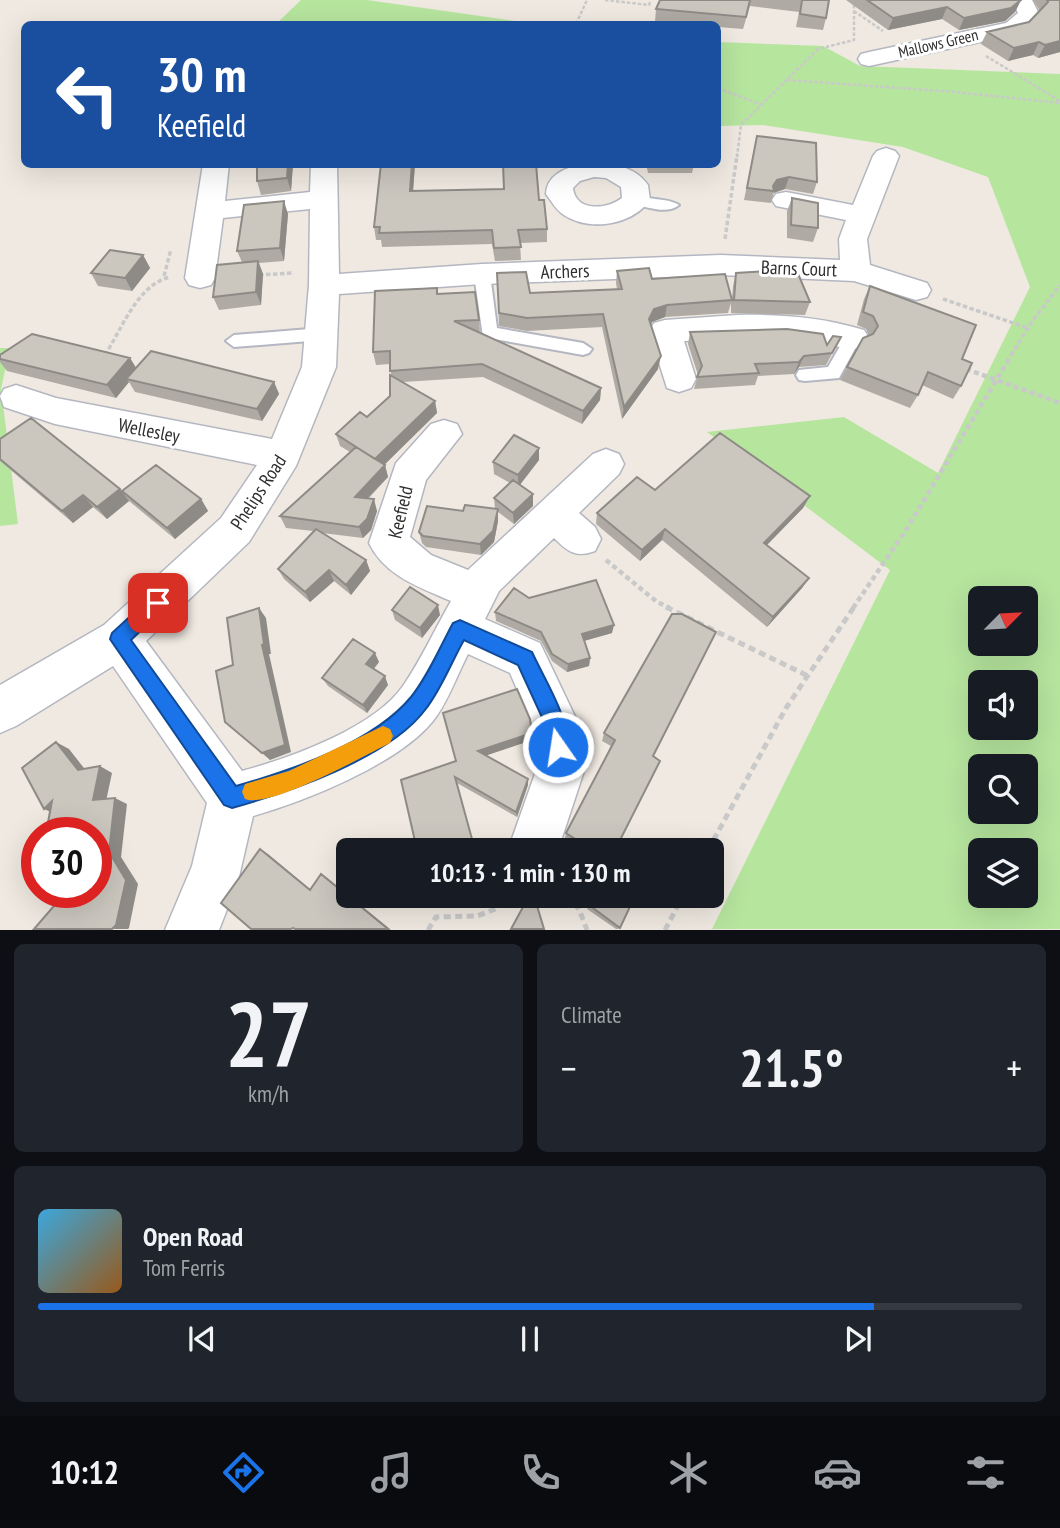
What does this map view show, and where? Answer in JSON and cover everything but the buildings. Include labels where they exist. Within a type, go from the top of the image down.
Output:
[{"type":"street","name":"Mallows Green","points":[[869,59],[975,34],[1013,28],[1028,14],[1022,0]]},
{"type":"street","name":"Barns Court","points":[[856,271],[853,239],[886,156]]},
{"type":"street","points":[[200,278],[215,168]]},
{"type":"street","points":[[593,169],[617,173],[635,185],[636,200],[620,213],[593,215],[570,208],[559,194],[560,187],[571,175],[593,169]]},
{"type":"street","points":[[210,211],[325,182]]},
{"type":"street","name":"Phelips Road","points":[[0,710],[119,639],[235,530],[283,456],[319,367],[322,334],[310,279],[325,182]]},
{"type":"street","points":[[786,200],[863,215]]},
{"type":"street","points":[[593,215],[593,270]]},
{"type":"street","name":"Archers","points":[[310,279],[593,270],[748,289],[820,328],[853,338]]},
{"type":"street","name":"Barns Court","points":[[748,289],[856,271],[916,290]]},
{"type":"street","name":"Archers","points":[[679,379],[665,331],[748,289]]},
{"type":"street","name":"Wellesley","points":[[16,398],[55,411],[283,456]]},
{"type":"street","name":"Keefield","points":[[444,434],[409,474],[389,543],[525,659],[556,725],[561,768],[537,838]]},
{"type":"street","points":[[232,798],[292,780],[387,734],[418,704],[485,578],[567,527],[606,464]]},
{"type":"street","points":[[119,639],[232,798],[221,860],[206,900],[191,929]]},
{"type":"lane","points":[[636,200],[672,205]]},
{"type":"lane","points":[[482,274],[489,333],[583,349]]},
{"type":"lane","points":[[234,341],[322,334]]},
{"type":"lane","points":[[805,374],[833,373],[853,338]]},
{"type":"path","points":[[577,21],[587,0]]},
{"type":"path","points":[[605,0],[649,5],[651,0]]},
{"type":"path","points":[[748,289],[741,125],[818,49],[854,40],[854,1],[861,0]]},
{"type":"path","points":[[854,11],[887,34]]},
{"type":"path","points":[[787,80],[955,92],[1060,103]]},
{"type":"path","points":[[721,89],[762,105]]},
{"type":"path","points":[[97,364],[146,288],[164,276],[310,279]]},
{"type":"path","points":[[715,838],[786,708],[906,530],[1028,328],[1060,285]]},
{"type":"path","points":[[916,290],[1028,328]]},
{"type":"path","points":[[959,367],[1060,403]]},
{"type":"path","points":[[567,527],[657,601],[808,676]]},
{"type":"path","points":[[428,929],[436,917],[477,916],[498,908]]},
{"type":"path","points":[[578,908],[587,929]]},
{"type":"path","points":[[665,929],[676,908]]},
{"type":"green space","points":[[301,0],[367,0],[516,21],[279,21]]},
{"type":"green space","points":[[721,42],[823,46],[860,66],[1060,74],[1060,929],[712,929],[890,570],[707,432],[844,417],[938,473],[1030,287],[988,177],[903,147],[763,125],[721,126]]},
{"type":"green space","points":[[0,348],[10,348],[1,389],[18,524],[0,526]]},
{"type":"slow traffic","points":[[252,792],[292,780],[383,736]]},
{"type":"route","points":[[158,603],[119,639],[232,798],[292,780],[387,734],[418,704],[460,629],[525,659],[556,725],[558,747]]}]
